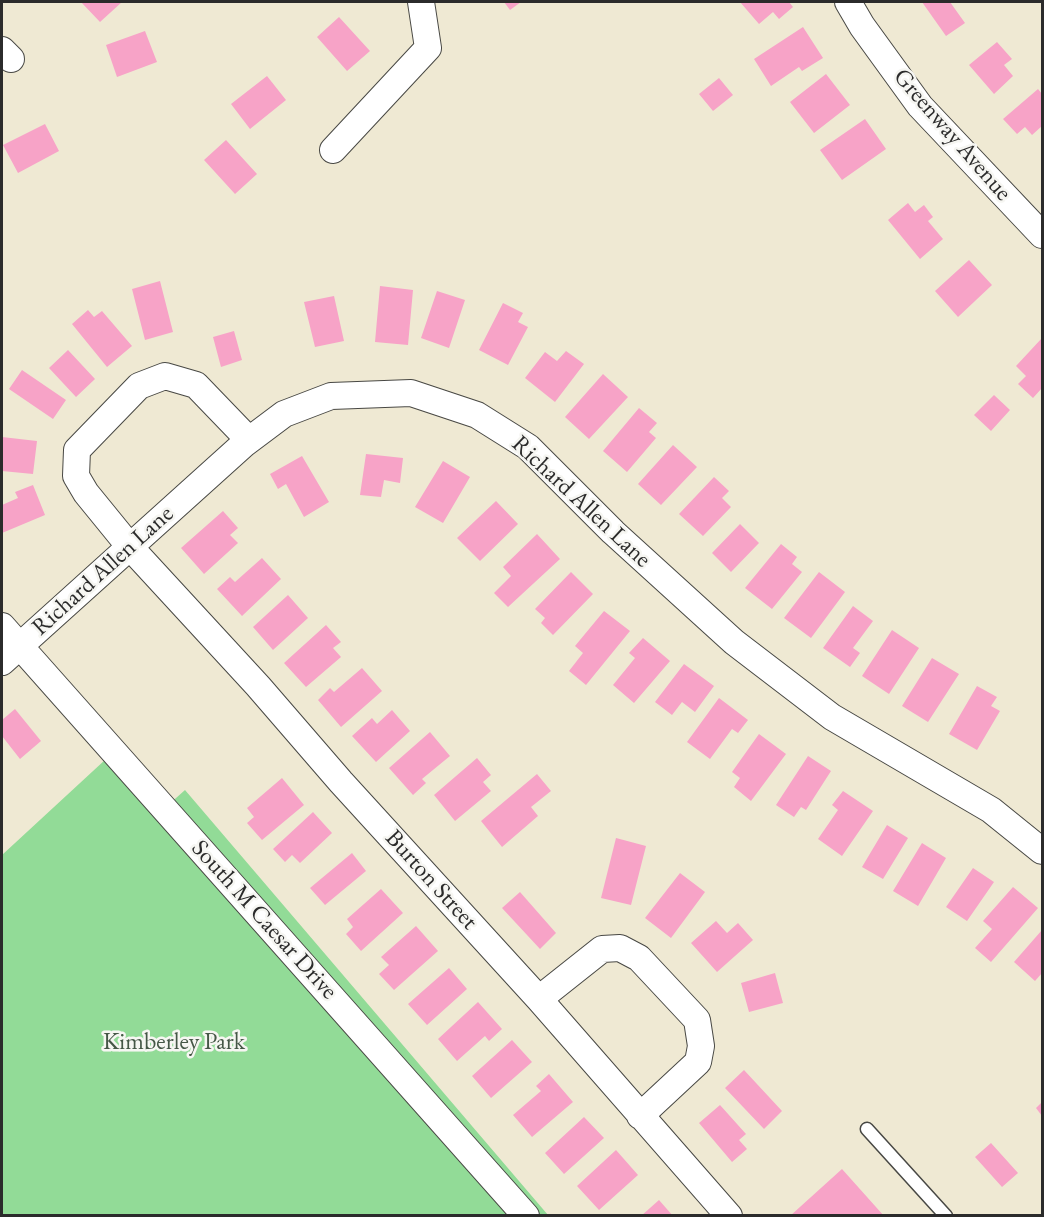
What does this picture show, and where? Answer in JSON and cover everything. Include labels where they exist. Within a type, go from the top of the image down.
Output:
[{"type":"street","points":[[333,150],[428,48],[421,2]]},
{"type":"street","name":"Greenway Avenue","points":[[848,2],[862,26],[921,106],[1042,235]]},
{"type":"street","name":"Burton Street","points":[[249,440],[196,385],[165,376],[139,386],[76,450],[76,476],[86,493],[130,546],[539,999],[729,1215]]},
{"type":"street","name":"Richard Allen Lane","points":[[10,654],[249,440],[284,414],[331,396],[411,393],[477,415],[528,447],[613,532],[734,642],[832,717],[991,810],[1042,851]]},
{"type":"street","name":"South M Caesar Drive","points":[[2,626],[10,654],[526,1215]]},
{"type":"street","points":[[539,999],[602,950],[620,948],[639,958],[697,1020],[701,1046],[698,1062],[640,1116]]},
{"type":"lane","points":[[867,1129],[946,1215]]},
{"type":"green space","name":"Kimberley Park","points":[[106,759],[157,815],[185,790],[548,1215],[2,1216],[2,855]]},
{"type":"building","points":[[81,2],[122,2],[100,22]]},
{"type":"building","points":[[504,2],[521,2],[510,10]]},
{"type":"building","points":[[740,2],[789,2],[793,7],[779,19],[773,12],[759,24]]},
{"type":"building","points":[[922,2],[950,2],[965,23],[946,36]]},
{"type":"building","points":[[339,17],[370,51],[347,71],[317,37]]},
{"type":"building","points":[[803,27],[823,58],[802,71],[799,67],[771,86],[754,59]]},
{"type":"building","points":[[145,31],[157,62],[117,77],[106,45]]},
{"type":"building","points":[[997,42],[1012,59],[1004,65],[1013,76],[994,94],[969,65]]},
{"type":"building","points":[[826,74],[850,105],[814,133],[790,102]]},
{"type":"building","points":[[267,76],[286,100],[250,129],[231,104]]},
{"type":"building","points":[[719,78],[733,95],[713,111],[699,94]]},
{"type":"building","points":[[1038,89],[1042,94],[1042,126],[1032,135],[1025,127],[1017,134],[1003,119]]},
{"type":"building","points":[[865,119],[886,149],[842,180],[820,150]]},
{"type":"building","points":[[45,124],[59,151],[18,173],[3,145]]},
{"type":"building","points":[[226,140],[257,174],[235,194],[204,160]]},
{"type":"building","points":[[908,203],[915,212],[924,205],[933,217],[928,221],[943,239],[920,259],[888,220]]},
{"type":"building","points":[[969,260],[992,285],[958,317],[935,291]]},
{"type":"building","points":[[160,281],[173,332],[145,340],[132,289]]},
{"type":"building","points":[[380,286],[413,290],[408,345],[375,342]]},
{"type":"building","points":[[437,291],[465,300],[449,348],[421,338]]},
{"type":"building","points":[[334,296],[344,341],[315,347],[304,302]]},
{"type":"building","points":[[503,303],[523,313],[518,322],[528,327],[508,365],[479,350]]},
{"type":"building","points":[[88,310],[94,317],[102,311],[132,346],[107,367],[72,324]]},
{"type":"building","points":[[234,331],[242,360],[221,367],[213,337]]},
{"type":"building","points":[[1042,338],[1042,388],[1033,398],[1018,384],[1026,376],[1016,366]]},
{"type":"building","points":[[68,350],[95,379],[76,397],[49,368]]},
{"type":"building","points":[[566,351],[584,364],[555,402],[525,378],[545,352],[557,361]]},
{"type":"building","points":[[22,370],[66,400],[53,419],[9,389]]},
{"type":"building","points":[[603,374],[628,397],[589,439],[565,417]]},
{"type":"building","points":[[994,395],[1010,410],[991,431],[974,415]]},
{"type":"building","points":[[639,408],[657,423],[649,432],[656,438],[627,472],[603,451]]},
{"type":"building","points":[[2,437],[37,441],[33,474],[2,471]]},
{"type":"building","points":[[673,445],[697,467],[661,505],[638,484]]},
{"type":"building","points":[[366,454],[403,458],[400,483],[384,480],[381,497],[360,495]]},
{"type":"building","points":[[302,456],[329,502],[304,517],[286,484],[278,489],[270,474]]},
{"type":"building","points":[[443,461],[470,477],[443,523],[415,507]]},
{"type":"building","points":[[714,477],[729,491],[722,498],[731,507],[703,536],[679,514]]},
{"type":"building","points":[[33,485],[45,515],[2,533],[2,505],[18,498],[15,492]]},
{"type":"building","points":[[496,501],[518,524],[480,561],[457,538]]},
{"type":"building","points":[[223,511],[238,528],[230,535],[238,543],[204,574],[181,548]]},
{"type":"building","points":[[740,524],[759,543],[731,572],[712,553]]},
{"type":"building","points":[[537,534],[560,559],[508,607],[494,593],[511,576],[503,567]]},
{"type":"building","points":[[781,544],[797,557],[792,564],[802,572],[772,609],[745,588]]},
{"type":"building","points":[[262,558],[281,579],[242,616],[217,589],[230,577],[235,582]]},
{"type":"building","points":[[571,572],[593,594],[553,635],[541,623],[545,618],[535,609]]},
{"type":"building","points":[[819,572],[845,592],[811,638],[784,618]]},
{"type":"building","points":[[288,595],[308,618],[273,650],[253,627]]},
{"type":"building","points":[[853,606],[873,621],[853,648],[860,653],[850,667],[823,648]]},
{"type":"building","points":[[604,611],[630,631],[586,685],[569,671],[583,653],[575,646]]},
{"type":"building","points":[[326,625],[341,642],[333,648],[341,657],[306,687],[284,663]]},
{"type":"building","points":[[892,630],[919,648],[889,694],[862,676]]},
{"type":"building","points":[[643,638],[670,661],[634,703],[613,685],[635,658],[629,653]]},
{"type":"building","points":[[932,658],[959,674],[928,722],[902,706]]},
{"type":"building","points":[[684,664],[714,686],[695,712],[682,702],[672,715],[655,702]]},
{"type":"building","points":[[362,668],[382,691],[341,727],[318,700],[330,688],[334,692]]},
{"type":"building","points":[[977,686],[997,697],[991,706],[1000,711],[977,750],[949,734]]},
{"type":"building","points":[[719,698],[748,720],[738,733],[732,729],[710,759],[687,742]]},
{"type":"building","points":[[15,709],[41,741],[20,759],[2,736],[2,720]]},
{"type":"building","points":[[392,710],[410,731],[376,762],[352,736],[372,718],[377,724]]},
{"type":"building","points":[[430,732],[450,756],[422,779],[426,783],[413,795],[389,768]]},
{"type":"building","points":[[759,734],[786,754],[751,801],[734,787],[740,778],[732,772]]},
{"type":"building","points":[[808,756],[831,771],[806,810],[801,807],[794,817],[776,805]]},
{"type":"building","points":[[477,758],[491,775],[483,782],[491,791],[455,821],[434,795]]},
{"type":"building","points":[[537,774],[551,791],[531,807],[538,816],[502,847],[481,821]]},
{"type":"building","points":[[282,778],[304,805],[262,840],[247,823],[254,817],[247,808]]},
{"type":"building","points":[[843,791],[873,811],[842,856],[818,839],[838,810],[832,805]]},
{"type":"building","points":[[313,812],[332,833],[300,863],[292,855],[285,862],[273,849]]},
{"type":"building","points":[[887,825],[908,838],[883,879],[862,867]]},
{"type":"building","points":[[616,838],[646,846],[631,905],[601,898]]},
{"type":"building","points":[[922,843],[946,858],[918,906],[893,891]]},
{"type":"building","points":[[352,853],[366,871],[325,905],[310,888]]},
{"type":"building","points":[[973,868],[994,882],[967,921],[946,907]]},
{"type":"building","points":[[680,873],[705,892],[671,938],[645,918]]},
{"type":"building","points":[[1013,887],[1038,908],[991,962],[975,948],[992,929],[983,921]]},
{"type":"building","points":[[381,889],[403,913],[361,951],[346,934],[353,927],[347,919]]},
{"type":"building","points":[[520,892],[556,933],[540,949],[502,908]]},
{"type":"building","points":[[716,921],[727,933],[738,923],[753,940],[717,972],[691,943]]},
{"type":"building","points":[[416,926],[438,951],[394,990],[379,974],[389,965],[381,957]]},
{"type":"building","points":[[1042,930],[1042,973],[1035,981],[1014,962]]},
{"type":"building","points":[[449,968],[467,989],[427,1025],[408,1004]]},
{"type":"building","points":[[775,973],[783,1003],[749,1012],[741,983]]},
{"type":"building","points":[[478,1002],[502,1029],[489,1041],[485,1036],[457,1061],[438,1039]]},
{"type":"building","points":[[512,1040],[532,1062],[491,1098],[472,1076]]},
{"type":"building","points":[[744,1070],[782,1111],[764,1129],[725,1088]]},
{"type":"building","points":[[549,1074],[573,1102],[532,1137],[513,1115],[541,1091],[536,1086]]},
{"type":"building","points":[[1042,1102],[1042,1116],[1036,1108]]},
{"type":"building","points":[[720,1105],[746,1134],[739,1140],[747,1149],[732,1162],[699,1123]]},
{"type":"building","points":[[584,1117],[604,1138],[564,1174],[545,1153]]},
{"type":"building","points":[[991,1143],[1018,1173],[1002,1187],[975,1157]]},
{"type":"building","points":[[616,1150],[638,1175],[599,1210],[577,1186]]},
{"type":"building","points":[[842,1169],[884,1216],[790,1216]]},
{"type":"building","points":[[659,1200],[673,1216],[641,1216]]}]
